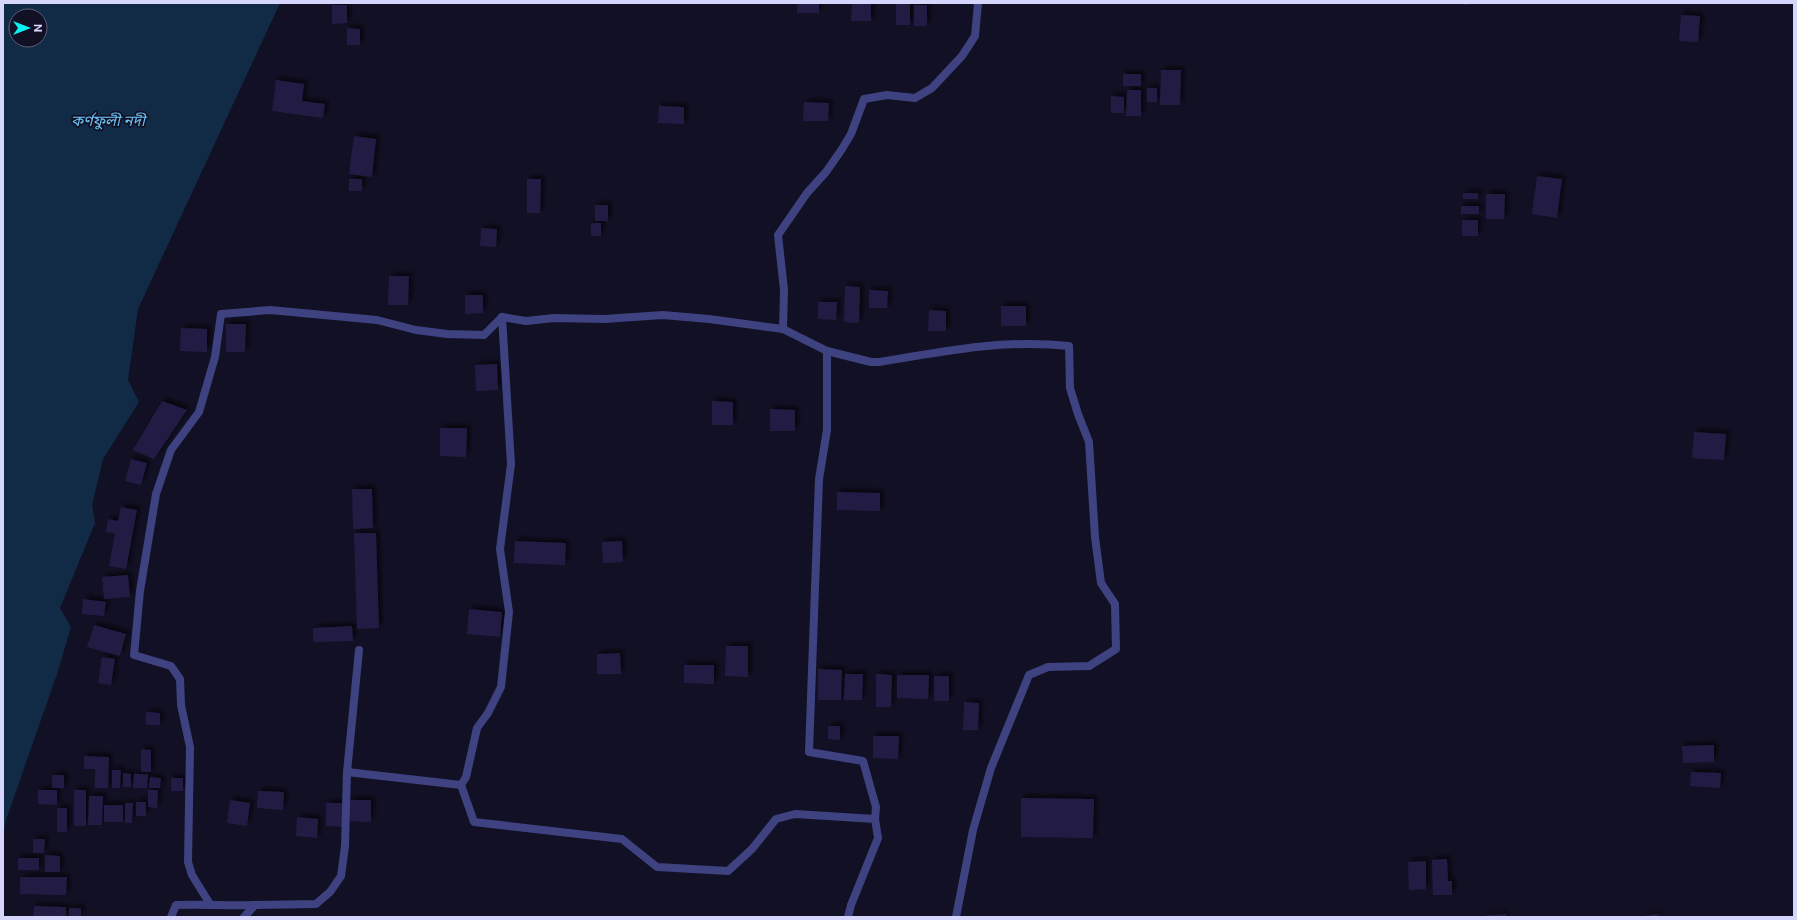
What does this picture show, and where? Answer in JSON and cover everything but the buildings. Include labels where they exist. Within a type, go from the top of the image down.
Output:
[{"type":"street","points":[[782,328],[784,290],[778,235],[807,193],[826,172],[842,149],[851,134],[864,99],[887,95],[915,98],[932,88],[962,56],[975,36],[978,3]]},
{"type":"street","points":[[210,904],[192,875],[188,862],[190,746],[181,705],[180,679],[171,666],[134,655],[140,591],[156,494],[171,450],[199,412],[215,357],[221,314],[270,310],[377,320],[416,330],[447,334],[484,335],[502,317]]},
{"type":"street","points":[[502,317],[526,321],[554,318],[604,319],[663,315],[709,319],[782,328],[827,351],[871,362],[880,362],[970,346],[1040,343],[1069,346],[1070,388],[1089,442],[1095,537],[1100,583],[1115,604],[1116,649],[1089,666],[1048,667],[1029,675],[991,768],[973,830],[956,917]]},
{"type":"street","points":[[461,785],[466,777],[477,728],[488,713],[501,687],[509,612],[500,549],[511,464],[502,317]]},
{"type":"street","points":[[827,351],[827,430],[819,479],[809,752],[863,761],[876,807],[875,819],[878,838],[851,905],[848,917]]},
{"type":"street","points":[[171,917],[176,905],[210,904],[226,906],[316,904],[330,892],[341,876],[345,846],[348,772],[359,650]]},
{"type":"street","points":[[348,772],[461,785]]},
{"type":"street","points":[[461,785],[474,822],[622,839],[657,867],[728,871],[752,849],[776,820],[795,814],[875,819]]},
{"type":"street","points":[[244,917],[255,905]]},
{"type":"water","name":"কর্ণফুলী নদী","points":[[3,3],[280,3],[138,309],[128,380],[139,402],[103,459],[92,505],[95,523],[60,608],[71,627],[57,674],[6,820],[3,838]]}]
